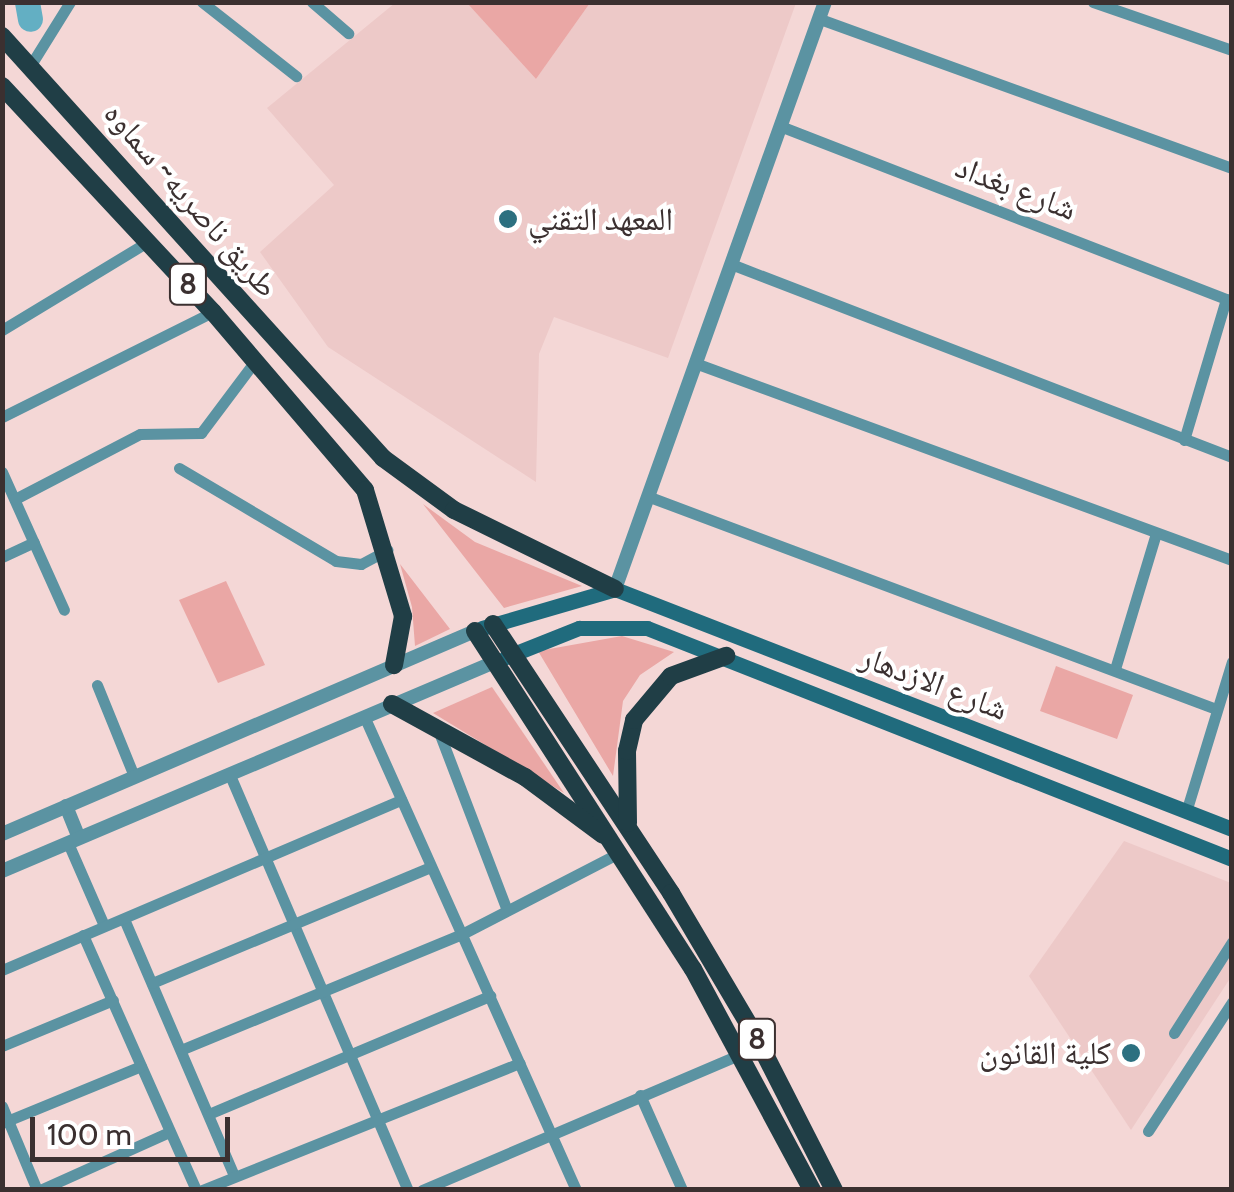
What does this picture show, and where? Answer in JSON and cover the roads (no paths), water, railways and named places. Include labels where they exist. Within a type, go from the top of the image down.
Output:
[{"type":"highway","name":"طريق ناصريه~ سماوه","points":[[2,36],[32,63],[188,237],[332,407],[383,458],[454,510],[615,589]]},
{"type":"highway","name":"طريق ناصريه~ سماوه","points":[[2,86],[213,312],[365,490],[386,550]]},
{"type":"highway","points":[[163,258],[188,237]]},
{"type":"highway","points":[[386,550],[403,616],[394,664]]},
{"type":"highway","name":"8","points":[[493,624],[628,823],[755,1036],[834,1190]]},
{"type":"highway","name":"8","points":[[474,631],[622,852],[740,1054],[812,1190]]},
{"type":"highway","points":[[628,823],[627,751],[634,720],[671,676],[726,656]]},
{"type":"highway","points":[[392,704],[436,725],[551,793],[622,852]]},
{"type":"main road","points":[[474,631],[615,589]]},
{"type":"main road","name":"شارع الازدهار","points":[[615,589],[1232,829]]},
{"type":"main road","name":"شارع الازدهار","points":[[496,661],[579,628],[624,624],[726,656],[1232,859]]},
{"type":"main road","points":[[1033,778],[1042,754]]},
{"type":"street","points":[[32,63],[70,2]]},
{"type":"street","points":[[202,2],[296,76]]},
{"type":"street","points":[[312,2],[348,33]]},
{"type":"street","points":[[615,589],[825,2]]},
{"type":"street","points":[[1093,2],[1232,50]]},
{"type":"street","points":[[820,18],[1232,168]]},
{"type":"street","name":"شارع بغداد","points":[[780,126],[1229,300]]},
{"type":"street","points":[[2,330],[148,241]]},
{"type":"street","points":[[731,264],[1232,457]]},
{"type":"street","points":[[1184,440],[1229,300]]},
{"type":"street","points":[[2,416],[213,312]]},
{"type":"street","points":[[16,499],[140,434],[201,433],[255,361]]},
{"type":"street","points":[[695,362],[1232,560]]},
{"type":"street","points":[[179,468],[336,561],[361,564],[386,550]]},
{"type":"street","points":[[2,472],[64,610]]},
{"type":"street","points":[[647,496],[1216,709]]},
{"type":"street","points":[[1114,669],[1156,533]]},
{"type":"street","points":[[2,557],[34,542]]},
{"type":"street","points":[[2,834],[474,631]]},
{"type":"street","points":[[2,872],[496,661]]},
{"type":"street","points":[[1186,812],[1232,662]]},
{"type":"street","points":[[97,686],[134,776]]},
{"type":"street","points":[[364,716],[576,1190]]},
{"type":"street","points":[[436,725],[507,910]]},
{"type":"street","points":[[229,773],[408,1190]]},
{"type":"street","points":[[2,970],[84,935],[104,922],[124,919],[401,800]]},
{"type":"street","points":[[66,806],[73,840],[104,922]]},
{"type":"street","points":[[183,1049],[462,934],[622,852]]},
{"type":"street","points":[[152,984],[432,867]]},
{"type":"street","points":[[124,919],[211,1113],[233,1173]]},
{"type":"street","points":[[84,935],[169,1132],[199,1190],[220,1188],[233,1173],[379,1122],[520,1062]]},
{"type":"street","points":[[1174,1033],[1232,942]]},
{"type":"street","points":[[211,1113],[490,996]]},
{"type":"street","points":[[2,1046],[113,1000]]},
{"type":"street","points":[[1148,1132],[1232,1002]]},
{"type":"street","points":[[1218,1024],[1232,1030]]},
{"type":"street","points":[[422,1190],[740,1054]]},
{"type":"street","points":[[6,1122],[141,1066]]},
{"type":"street","points":[[640,1095],[682,1190]]},
{"type":"street","points":[[2,1106],[39,1190],[169,1132]]},
{"type":"waterway","points":[[27,2],[30,19]]},
{"type":"place","name":"المعهد التقني","points":[[508,219]]},
{"type":"place","name":"كلية القانون","points":[[1131,1053]]}]
